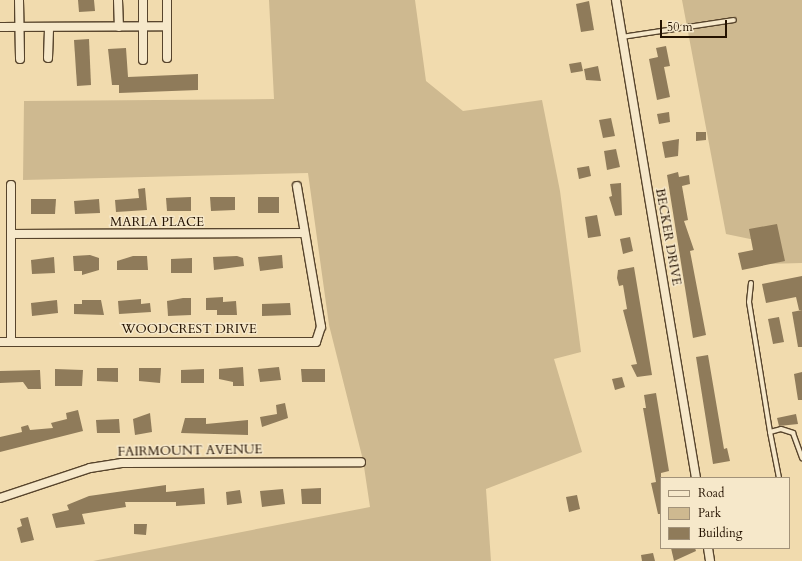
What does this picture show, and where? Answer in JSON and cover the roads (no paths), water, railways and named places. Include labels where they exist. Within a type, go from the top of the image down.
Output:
[{"type":"street","points":[[19,0],[21,27],[20,59]]},
{"type":"street","points":[[118,0],[119,27]]},
{"type":"street","points":[[143,0],[143,60]]},
{"type":"street","points":[[167,0],[167,58]]},
{"type":"street","name":"BECKER DRIVE","points":[[616,0],[696,477]]},
{"type":"street","points":[[0,27],[167,26]]},
{"type":"street","points":[[48,58],[49,27]]},
{"type":"street","points":[[11,185],[11,342]]},
{"type":"street","points":[[297,186],[304,233]]},
{"type":"street","name":"MARLA PLACE","points":[[11,234],[304,233]]},
{"type":"street","name":"WOODCREST DRIVE","points":[[0,342],[316,342],[321,328],[304,233]]},
{"type":"street","name":"FAIRMOUNT AVENUE","points":[[0,498],[90,468],[122,463],[361,462]]},
{"type":"street","points":[[708,549],[710,561]]},
{"type":"lane","points":[[622,38],[734,20]]},
{"type":"lane","points":[[751,283],[749,302],[779,477]]},
{"type":"lane","points":[[770,432],[780,429],[793,433],[802,458]]}]
